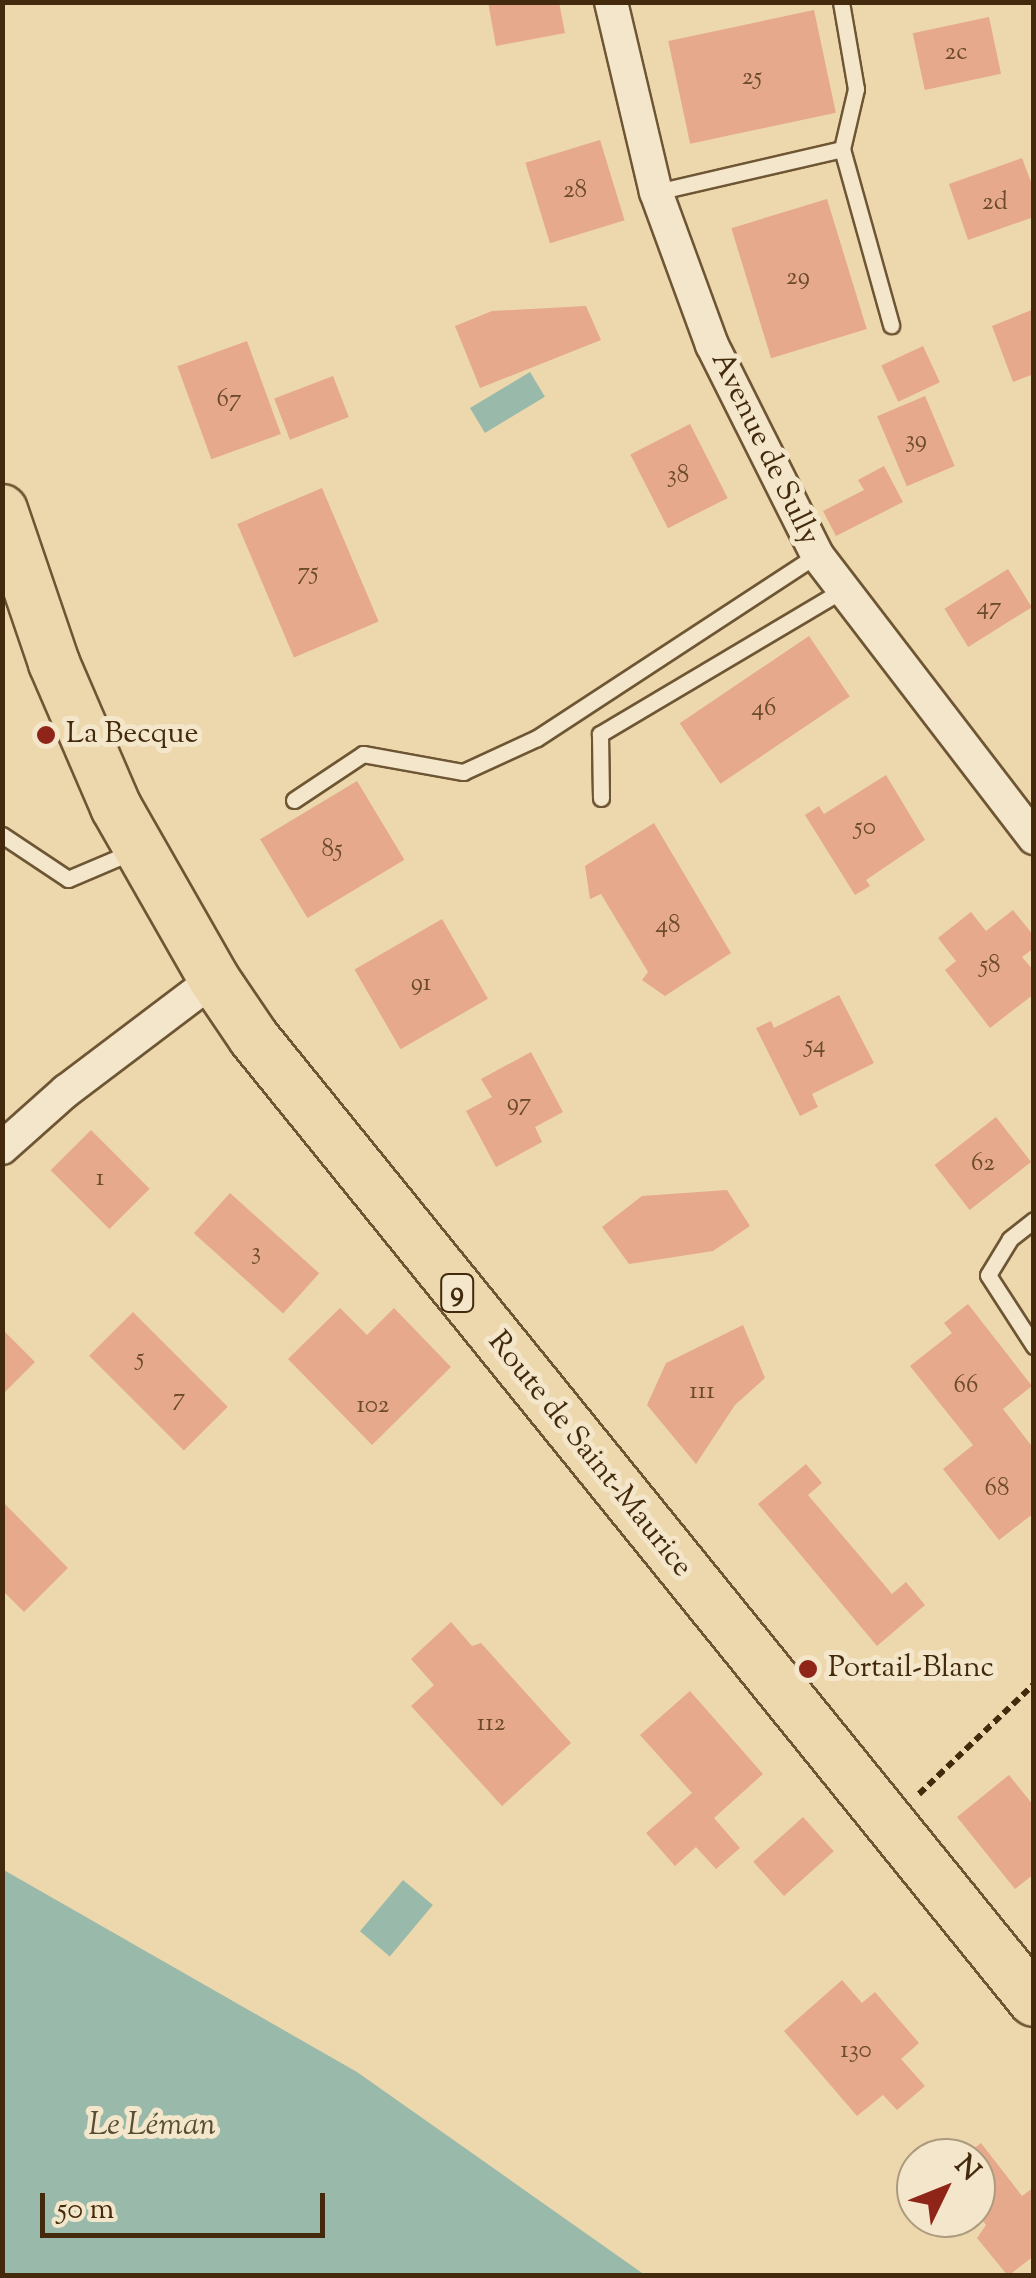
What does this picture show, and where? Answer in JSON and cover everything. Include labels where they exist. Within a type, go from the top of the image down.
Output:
[{"type":"main road","name":"Route de Saint-Maurice","points":[[2,510],[54,662],[138,850],[214,979],[297,1097],[1034,2001]]},
{"type":"street","name":"Avenue de Sully","points":[[611,2],[656,192],[712,345],[817,555],[1034,838]]},
{"type":"street","points":[[2,1148],[66,1091],[214,979]]},
{"type":"lane","points":[[841,2],[856,89],[842,149],[891,325]]},
{"type":"lane","points":[[656,192],[842,149]]},
{"type":"lane","points":[[294,800],[363,754],[463,772],[538,738],[817,555]]},
{"type":"lane","points":[[600,798],[600,734],[843,590]]},
{"type":"lane","points":[[2,835],[68,879],[138,850]]},
{"type":"lane","points":[[1034,1220],[1010,1239],[988,1275],[1034,1346]]},
{"type":"path","points":[[914,1800],[1034,1684]]},
{"type":"water","points":[[530,372],[545,397],[485,433],[470,408]]},
{"type":"water","name":"Le Léman","points":[[2,1869],[357,2072],[645,2275],[3,2275]]},
{"type":"water","points":[[403,1880],[433,1905],[390,1956],[360,1931]]},
{"type":"building","points":[[488,2],[559,2],[565,33],[496,46]]},
{"type":"building","points":[[814,10],[836,113],[690,144],[668,41]]},
{"type":"building","points":[[989,17],[1001,74],[925,90],[913,33]]},
{"type":"building","points":[[600,140],[625,220],[550,243],[525,163]]},
{"type":"building","points":[[1022,158],[1034,190],[1034,217],[968,240],[949,184]]},
{"type":"building","points":[[827,199],[867,329],[771,358],[731,228]]},
{"type":"building","points":[[586,306],[601,340],[480,388],[455,326],[492,311]]},
{"type":"building","points":[[1034,309],[1034,374],[1013,382],[992,326]]},
{"type":"building","points":[[247,341],[281,434],[211,459],[177,366]]},
{"type":"building","points":[[923,346],[940,382],[898,402],[881,365]]},
{"type":"building","points":[[333,376],[349,417],[290,440],[274,399]]},
{"type":"building","points":[[925,396],[955,466],[907,486],[877,416]]},
{"type":"building","points":[[690,424],[728,498],[668,528],[630,454]]},
{"type":"building","points":[[884,466],[903,502],[836,536],[823,511],[864,490],[858,480]]},
{"type":"building","points":[[322,488],[379,621],[294,657],[237,524]]},
{"type":"building","points":[[1008,569],[1032,607],[968,647],[944,609]]},
{"type":"building","points":[[809,636],[850,697],[720,784],[680,723]]},
{"type":"building","points":[[886,775],[925,840],[866,880],[870,886],[855,895],[805,815],[819,806],[824,814]]},
{"type":"building","points":[[357,781],[404,860],[308,918],[260,839]]},
{"type":"building","points":[[654,823],[731,953],[665,996],[642,980],[648,972],[601,894],[590,899],[585,866]]},
{"type":"building","points":[[1013,910],[1034,936],[1034,948],[1022,957],[1034,971],[1034,994],[990,1028],[945,970],[956,961],[938,938],[971,912],[986,931]]},
{"type":"building","points":[[442,919],[488,999],[401,1049],[355,969]]},
{"type":"building","points":[[839,995],[874,1063],[812,1094],[818,1107],[800,1116],[756,1028],[771,1021],[774,1028]]},
{"type":"building","points":[[531,1052],[563,1112],[535,1127],[542,1142],[496,1167],[466,1111],[492,1097],[481,1079]]},
{"type":"building","points":[[996,1117],[1031,1162],[970,1210],[935,1165]]},
{"type":"building","points":[[91,1130],[150,1189],[109,1229],[51,1170]]},
{"type":"building","points":[[727,1190],[750,1226],[713,1251],[629,1264],[602,1227],[642,1196]]},
{"type":"building","points":[[230,1193],[319,1273],[283,1313],[194,1233]]},
{"type":"building","points":[[968,1304],[1032,1386],[1003,1409],[1034,1449],[1034,1513],[999,1540],[943,1469],[973,1445],[910,1366],[952,1333],[944,1323]]},
{"type":"building","points":[[340,1308],[367,1335],[394,1308],[451,1367],[372,1445],[288,1359]]},
{"type":"building","points":[[133,1312],[228,1407],[184,1451],[89,1356]]},
{"type":"building","points":[[743,1325],[765,1378],[735,1405],[696,1464],[647,1405],[666,1363]]},
{"type":"building","points":[[2,1329],[35,1362],[2,1395]]},
{"type":"building","points":[[806,1464],[822,1483],[808,1495],[892,1594],[906,1582],[925,1605],[877,1646],[758,1504]]},
{"type":"building","points":[[2,1501],[68,1568],[24,1612],[2,1590]]},
{"type":"building","points":[[451,1622],[472,1646],[481,1643],[571,1743],[502,1806],[411,1706],[434,1685],[411,1659]]},
{"type":"building","points":[[690,1691],[763,1774],[714,1818],[740,1848],[716,1869],[696,1847],[675,1866],[646,1833],[692,1793],[640,1735]]},
{"type":"building","points":[[1009,1775],[1034,1806],[1034,1874],[1015,1889],[957,1817]]},
{"type":"building","points":[[803,1817],[834,1851],[784,1896],[753,1862]]},
{"type":"building","points":[[842,1980],[862,2003],[875,1992],[919,2043],[901,2059],[925,2086],[897,2110],[883,2095],[857,2116],[784,2031]]},
{"type":"building","points":[[996,2162],[1022,2196],[1034,2187],[1034,2256],[1008,2276],[977,2238],[996,2238]]},
{"type":"place","name":"La Becque","points":[[46,735]]},
{"type":"place","name":"Portail-Blanc","points":[[808,1669]]}]
